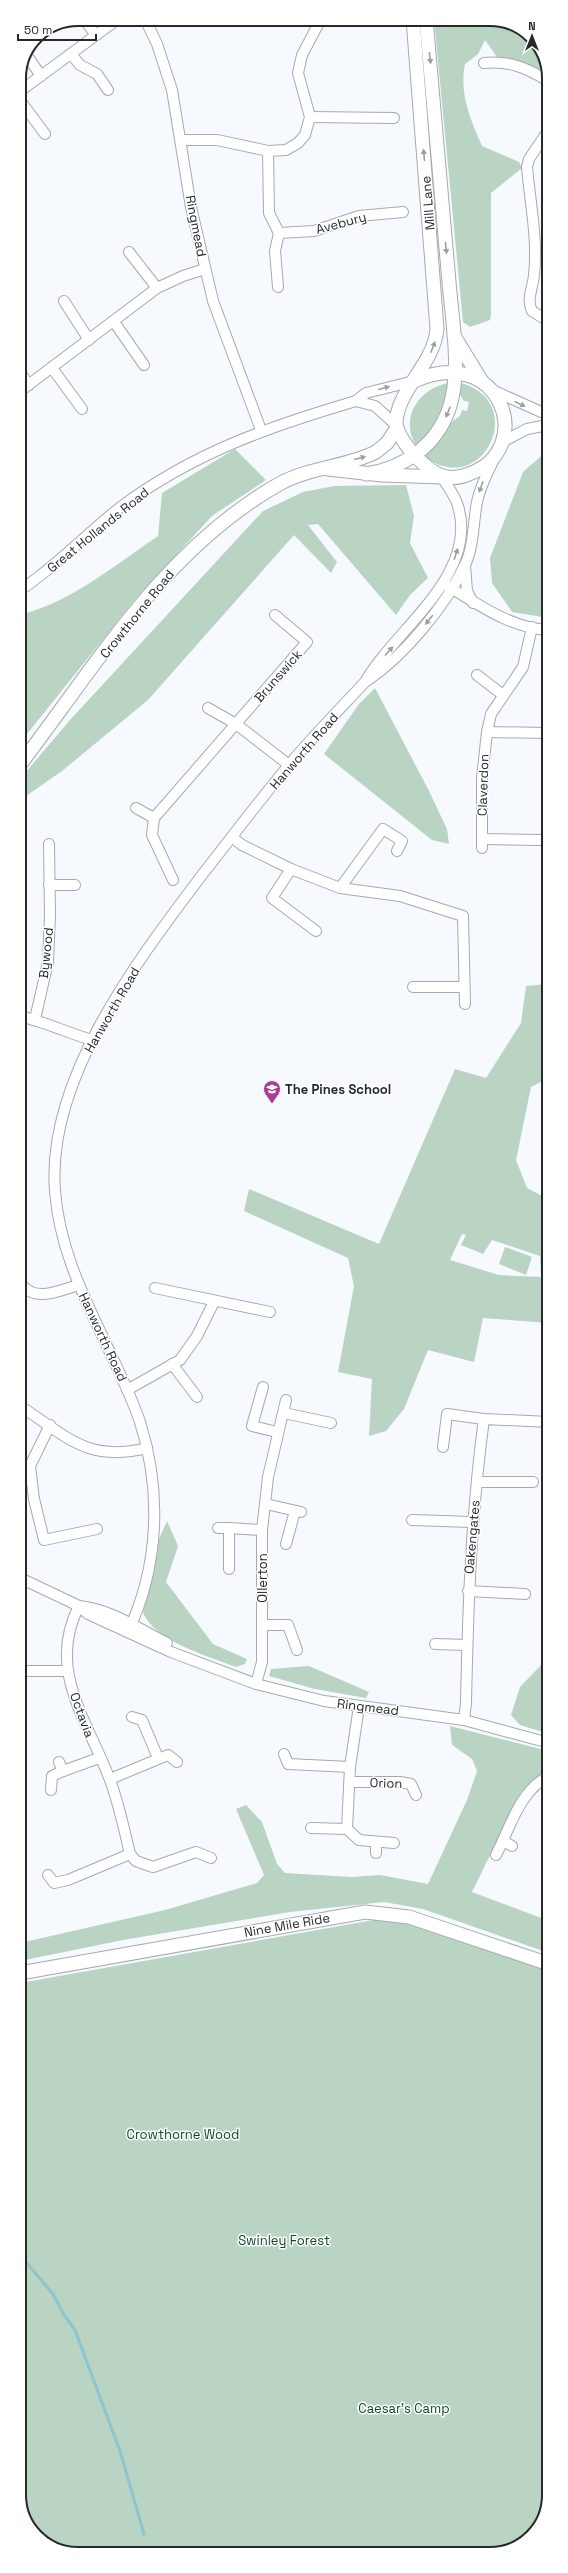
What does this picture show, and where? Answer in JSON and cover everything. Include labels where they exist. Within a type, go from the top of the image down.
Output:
[{"type":"main road","name":"Mill Lane","points":[[396,426],[400,407],[433,346],[437,321],[414,26]]},
{"type":"main road","name":"Mill Lane","points":[[416,455],[431,440],[445,419],[453,396],[454,374],[454,334],[427,26]]},
{"type":"main road","name":"Mill Lane","points":[[454,334],[481,380]]},
{"type":"main road","points":[[414,381],[431,376],[454,374],[470,375],[481,380],[492,390],[504,414],[502,442],[495,456]]},
{"type":"main road","points":[[396,426],[416,455],[442,477]]},
{"type":"main road","name":"Crowthorne Road","points":[[26,757],[135,613],[171,570],[218,525],[258,496],[292,478],[376,452],[387,443],[396,426]]},
{"type":"main road","name":"Crowthorne Road","points":[[366,474],[391,469],[416,455]]},
{"type":"main road","name":"Crowthorne Road","points":[[322,469],[366,474],[442,477],[471,474],[487,464],[495,456]]},
{"type":"main road","name":"Nine Mile Ride","points":[[26,1972],[365,1912],[409,1917],[542,1962]]},
{"type":"street","points":[[89,26],[95,34]]},
{"type":"street","points":[[26,87],[107,26]]},
{"type":"street","name":"Ringmead","points":[[148,26],[172,90],[191,207],[205,269],[221,326],[261,430]]},
{"type":"street","points":[[181,140],[217,140],[268,151],[286,150],[298,143],[306,135],[310,117],[298,73],[302,55],[318,26]]},
{"type":"street","points":[[70,54],[80,65],[97,74],[108,90]]},
{"type":"street","points":[[30,59],[41,76]]},
{"type":"street","points":[[484,63],[500,61],[522,67],[542,78]]},
{"type":"street","points":[[26,108],[45,134]]},
{"type":"street","points":[[310,117],[394,118]]},
{"type":"street","points":[[542,140],[527,167],[534,250],[534,276],[529,300],[532,311],[542,317]]},
{"type":"street","points":[[268,151],[269,213],[279,233],[275,251],[278,287]]},
{"type":"street","name":"Avebury","points":[[279,233],[314,230],[359,216],[403,212]]},
{"type":"street","points":[[129,252],[156,288]]},
{"type":"street","points":[[26,387],[114,322],[156,288],[183,276],[205,269]]},
{"type":"street","points":[[64,301],[90,340]]},
{"type":"street","points":[[114,322],[144,365]]},
{"type":"street","points":[[52,368],[82,409]]},
{"type":"street","points":[[26,381],[29,385]]},
{"type":"street","name":"Great Hollands Road","points":[[26,586],[38,578],[122,507],[164,478],[200,457],[261,430],[356,401],[366,393],[414,381]]},
{"type":"street","points":[[492,390],[542,413]]},
{"type":"street","points":[[356,401],[375,406],[396,426]]},
{"type":"street","points":[[502,442],[527,429],[542,426]]},
{"type":"street","name":"Hanworth Road","points":[[130,1628],[144,1594],[153,1553],[154,1504],[147,1448],[127,1390],[78,1285],[61,1233],[54,1176],[65,1104],[92,1040],[154,938],[289,765],[365,682],[373,668],[465,565],[471,546],[478,497],[495,456]]},
{"type":"street","name":"Hanworth Road","points":[[442,477],[457,504],[460,530],[456,555],[447,585]]},
{"type":"street","points":[[465,565],[468,591],[473,603]]},
{"type":"street","points":[[447,585],[473,603],[499,616],[532,628],[542,629]]},
{"type":"street","name":"Brunswick","points":[[154,818],[307,642],[274,615]]},
{"type":"street","name":"Claverdon","points":[[532,628],[523,667],[491,714],[487,732],[482,778],[482,843],[541,840]]},
{"type":"street","points":[[477,675],[503,695]]},
{"type":"street","points":[[208,708],[236,724],[289,765]]},
{"type":"street","points":[[487,732],[542,733]]},
{"type":"street","points":[[136,808],[154,818],[152,835],[173,880]]},
{"type":"street","points":[[340,888],[383,829],[402,842],[397,851]]},
{"type":"street","points":[[232,837],[242,845],[291,870],[340,888],[400,896],[467,917],[464,987],[465,1004]]},
{"type":"street","name":"Bywood","points":[[35,1019],[48,962],[49,844]]},
{"type":"street","points":[[291,870],[272,898],[316,930]]},
{"type":"street","points":[[49,885],[75,885]]},
{"type":"street","points":[[413,987],[464,987]]},
{"type":"street","points":[[26,1017],[35,1019],[92,1040]]},
{"type":"street","points":[[26,1287],[34,1292],[46,1295],[78,1285]]},
{"type":"street","points":[[156,1288],[214,1302],[270,1312]]},
{"type":"street","points":[[127,1390],[180,1360],[197,1336],[214,1302]]},
{"type":"street","points":[[172,1364],[197,1398]]},
{"type":"street","points":[[263,1387],[252,1426],[277,1432]]},
{"type":"street","name":"Ollerton","points":[[256,1684],[262,1662],[262,1530],[277,1432],[284,1413],[286,1400]]},
{"type":"street","points":[[26,1410],[74,1442],[105,1454],[128,1453],[147,1448]]},
{"type":"street","points":[[284,1413],[331,1423]]},
{"type":"street","points":[[443,1447],[447,1414],[484,1419],[542,1422]]},
{"type":"street","name":"Oakengates","points":[[464,1720],[466,1704],[468,1591],[472,1522],[484,1419]]},
{"type":"street","points":[[50,1425],[30,1466],[30,1479],[44,1540],[97,1529]]},
{"type":"street","points":[[26,1480],[30,1479]]},
{"type":"street","points":[[477,1482],[533,1482]]},
{"type":"street","name":"Ollerton","points":[[266,1504],[298,1511],[286,1544]]},
{"type":"street","points":[[412,1520],[472,1522]]},
{"type":"street","points":[[218,1528],[262,1530]]},
{"type":"street","points":[[229,1528],[229,1570]]},
{"type":"street","name":"Ringmead","points":[[26,1581],[79,1606],[88,1614],[130,1628],[171,1652],[256,1684],[324,1701],[464,1720],[542,1741]]},
{"type":"street","points":[[468,1591],[525,1594]]},
{"type":"street","name":"Octavia","points":[[79,1606],[68,1630],[68,1671],[80,1716],[110,1779],[130,1854]]},
{"type":"street","points":[[262,1626],[288,1625],[297,1650]]},
{"type":"street","points":[[435,1644],[467,1645]]},
{"type":"street","points":[[26,1671],[68,1671]]},
{"type":"street","points":[[347,1830],[350,1767],[359,1706]]},
{"type":"street","points":[[132,1717],[142,1720],[158,1758]]},
{"type":"street","points":[[284,1754],[288,1764],[299,1766],[350,1767]]},
{"type":"street","points":[[110,1779],[158,1758],[168,1756],[177,1762]]},
{"type":"street","points":[[51,1790],[52,1776],[61,1766],[99,1758]]},
{"type":"street","points":[[496,1855],[508,1843],[531,1788],[536,1782],[542,1779]]},
{"type":"street","name":"Orion","points":[[350,1782],[400,1782],[411,1784],[416,1795]]},
{"type":"street","points":[[311,1828],[347,1830],[359,1840],[376,1843],[394,1843]]},
{"type":"street","points":[[376,1843],[376,1853]]},
{"type":"street","points":[[48,1875],[54,1883],[68,1880],[130,1854],[136,1861],[153,1867],[196,1852],[211,1858]]},
{"type":"green space","points":[[435,26],[494,26],[510,30],[512,31],[512,56],[537,56],[541,68],[541,70],[497,57],[485,40],[478,54],[465,64],[463,85],[467,106],[473,126],[482,146],[519,162],[522,168],[491,193],[491,315],[490,320],[470,327],[463,322]]},
{"type":"green space","points":[[448,383],[447,392],[438,418],[429,432],[416,446],[411,435],[410,425],[411,415],[415,406],[428,391]]},
{"type":"green space","points":[[461,383],[482,393],[492,409],[495,426],[490,444],[479,458],[464,466],[445,467],[424,456],[445,429],[460,416],[462,410],[467,411],[469,402],[464,401],[460,395]]},
{"type":"green space","points":[[235,449],[266,480],[212,516],[133,602],[26,735],[26,613],[56,602],[92,582],[158,536],[162,493]]},
{"type":"green space","points":[[542,455],[542,617],[512,612],[492,583],[490,558],[523,472]]},
{"type":"green space","points":[[406,485],[414,516],[410,543],[428,578],[410,595],[396,615],[318,524],[308,525],[337,562],[331,573],[294,535],[148,700],[62,771],[26,796],[26,772],[70,720],[263,511],[303,492],[334,486]]},
{"type":"green space","points":[[375,688],[429,791],[447,829],[449,844],[432,840],[324,754],[359,704]]},
{"type":"green space","points":[[542,984],[542,1081],[531,1087],[516,1160],[527,1188],[542,1196],[542,1323],[483,1318],[474,1362],[428,1350],[404,1409],[386,1431],[369,1436],[372,1379],[338,1372],[354,1286],[348,1258],[244,1211],[249,1189],[379,1244],[455,1069],[486,1078],[521,1023],[526,986]],"holes":[[[462,1234],[466,1235],[461,1245],[483,1254],[492,1240],[540,1256],[541,1277],[499,1275],[450,1260]]]},
{"type":"green space","points":[[505,1247],[532,1257],[526,1275],[499,1264]]},
{"type":"green space","points":[[167,1521],[178,1546],[166,1582],[213,1644],[247,1659],[245,1664],[236,1667],[184,1647],[159,1632],[143,1613],[159,1539]]},
{"type":"green space","points":[[542,1664],[542,1732],[520,1725],[511,1715],[520,1687]]},
{"type":"green space","points":[[309,1666],[369,1692],[366,1698],[315,1689],[269,1676],[271,1669]]},
{"type":"green space","points":[[450,1726],[542,1749],[542,1773],[521,1792],[472,1892],[542,1918],[542,1951],[423,1909],[384,1902],[290,1912],[123,1940],[26,1960],[26,1942],[165,1910],[257,1883],[264,1875],[236,1809],[246,1805],[262,1822],[277,1864],[285,1873],[351,1877],[380,1875],[428,1884],[467,1800],[477,1771],[472,1759],[452,1745]]},
{"type":"green space","name":"Swinley Forest","points":[[379,1919],[420,1924],[542,1968],[542,2502],[535,2521],[522,2536],[510,2543],[490,2547],[74,2547],[52,2540],[39,2529],[29,2512],[26,2495],[26,1982]]},
{"type":"waterway","points":[[26,2262],[53,2294],[64,2315],[75,2330],[120,2451],[144,2534]]},
{"type":"place","name":"The Pines School","points":[[272,1104]]},
{"type":"park label","name":"Crowthorne Wood","points":[[183,2134]]},
{"type":"park label","name":"Caesar's Camp","points":[[404,2408]]}]
